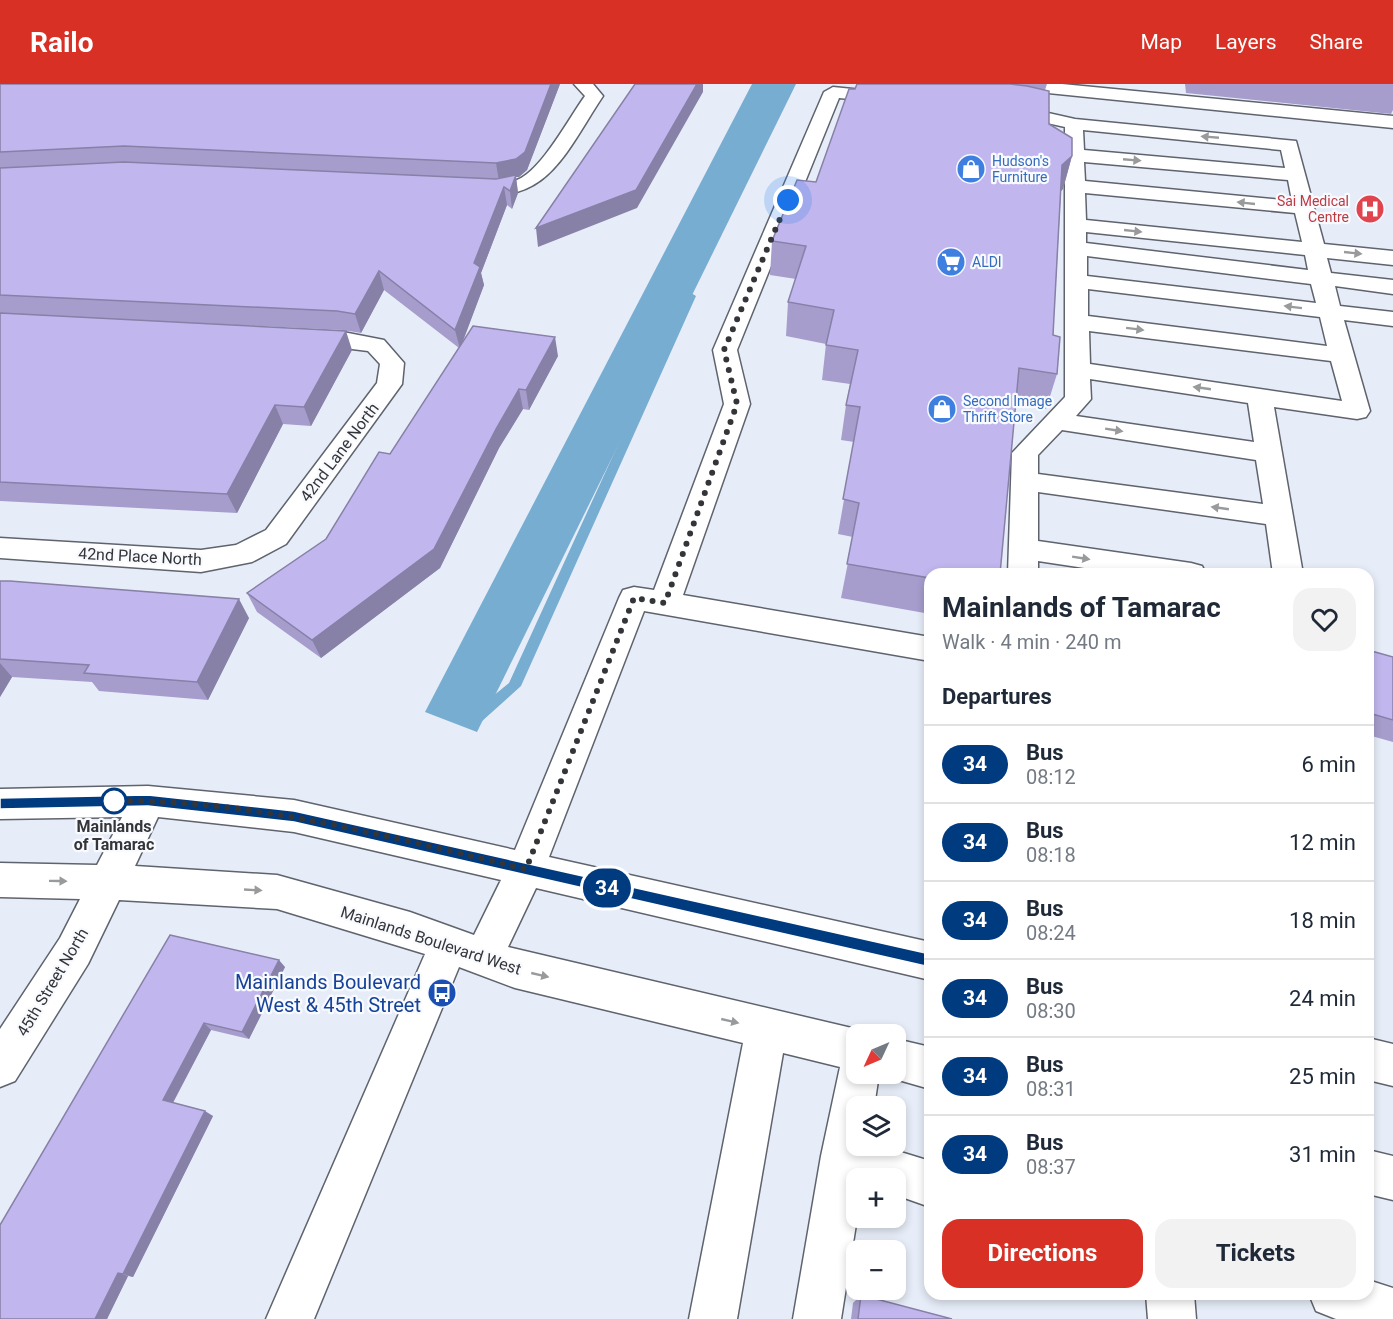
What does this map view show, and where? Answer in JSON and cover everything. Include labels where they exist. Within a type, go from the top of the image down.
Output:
[{"type":"street","points":[[452,186],[499,189],[526,184],[540,172],[594,96],[583,84]]},
{"type":"street","points":[[1009,84],[1135,90],[1393,122]]},
{"type":"street","points":[[665,603],[737,404],[724,350],[835,88],[915,100]]},
{"type":"street","points":[[986,106],[1021,110],[1074,124],[1289,145],[1321,278],[1357,411],[1078,370]]},
{"type":"street","points":[[1074,124],[1078,399],[1025,453],[1023,562],[1107,568]]},
{"type":"street","points":[[1074,155],[1296,175]]},
{"type":"street","points":[[1075,186],[1304,208]]},
{"type":"street","points":[[1076,237],[1314,249],[1393,258]]},
{"type":"street","points":[[1076,237],[1321,278],[1393,287]]},
{"type":"street","points":[[1076,281],[1393,319]]},
{"type":"street","points":[[1077,322],[1342,355]]},
{"type":"street","name":"42nd Lane North","points":[[276,537],[389,384],[392,363],[376,345],[343,339],[284,336]]},
{"type":"street","points":[[1260,397],[1287,568]]},
{"type":"street","points":[[1056,421],[1269,453]]},
{"type":"street","points":[[1025,481],[1278,516]]},
{"type":"street","name":"42nd Place North","points":[[0,548],[201,561],[242,555],[276,537]]},
{"type":"street","points":[[290,1319],[466,951],[526,869],[634,598],[924,648]]},
{"type":"street","points":[[0,804],[148,801],[294,816],[924,960]]},
{"type":"street","name":"45th Street North","points":[[0,1066],[74,951],[148,801]]},
{"type":"street","name":"Mainlands Boulevard West","points":[[0,880],[108,882],[277,892],[410,930],[516,969],[846,1048]]},
{"type":"street","points":[[713,1319],[766,1029]]},
{"type":"street","points":[[1374,1060],[1393,1065]]},
{"type":"street","points":[[906,1062],[924,1067]]},
{"type":"street","points":[[817,1319],[856,1084]]},
{"type":"street","points":[[843,1156],[924,1182]]},
{"type":"street","points":[[1374,1173],[1393,1178]]},
{"type":"street","points":[[1170,1300],[1172,1319]]},
{"type":"street","points":[[1353,1300],[1393,1312]]},
{"type":"water","points":[[752,84],[796,84],[477,732],[425,712]]},
{"type":"building","points":[[0,84],[551,84],[525,152],[516,159],[496,163],[124,146],[0,152]]},
{"type":"building","points":[[635,84],[697,84],[636,190],[536,228]]},
{"type":"building","points":[[857,84],[1027,86],[1049,91],[1049,124],[1072,138],[1072,156],[1062,165],[1053,335],[1060,337],[1057,374],[1019,368],[1001,568],[924,568],[924,577],[847,564],[859,503],[843,499],[860,407],[846,405],[858,350],[826,345],[834,310],[788,302],[806,246],[772,241],[797,180],[816,182],[849,89],[855,89]]},
{"type":"building","points":[[124,162],[496,179],[516,175],[510,191],[504,187],[474,263],[480,267],[455,330],[379,271],[355,314],[337,311],[0,295],[0,168]]},
{"type":"building","points":[[0,313],[346,331],[304,407],[275,405],[227,494],[0,482]]},
{"type":"building","points":[[473,326],[555,337],[526,390],[519,389],[496,429],[434,549],[312,640],[247,593],[326,539],[379,452],[390,454]]},
{"type":"building","points":[[0,581],[239,599],[197,682],[84,673],[89,665],[0,659]]},
{"type":"building","points":[[1374,652],[1393,657],[1393,720],[1374,714]]},
{"type":"building","points":[[170,935],[279,960],[242,1032],[204,1023],[163,1100],[205,1111],[123,1274],[118,1273],[95,1319],[0,1319],[0,1225]]},
{"type":"building","points":[[860,1300],[880,1300],[952,1319],[858,1319]]},
{"type":"waterway","points":[[476,718],[514,686],[691,296]]},
{"type":"bus line","name":"34","points":[[0,804],[148,801],[294,816],[924,960]]},
{"type":"place","name":"Hudson's Furniture","points":[[971,169]]},
{"type":"place","name":"Sai Medical Centre","points":[[1370,209]]},
{"type":"place","name":"ALDI","points":[[951,262]]},
{"type":"place","name":"Second Image Thrift Store","points":[[942,409]]},
{"type":"place","name":"Mainlands of Tamarac","points":[[114,801]]},
{"type":"place","name":"Mainlands Boulevard West & 45th Street","points":[[442,993]]},
{"type":"route","points":[[114,801],[106,801],[148,801],[294,816],[526,869],[634,598],[665,603],[737,404],[724,350],[788,200]]}]
